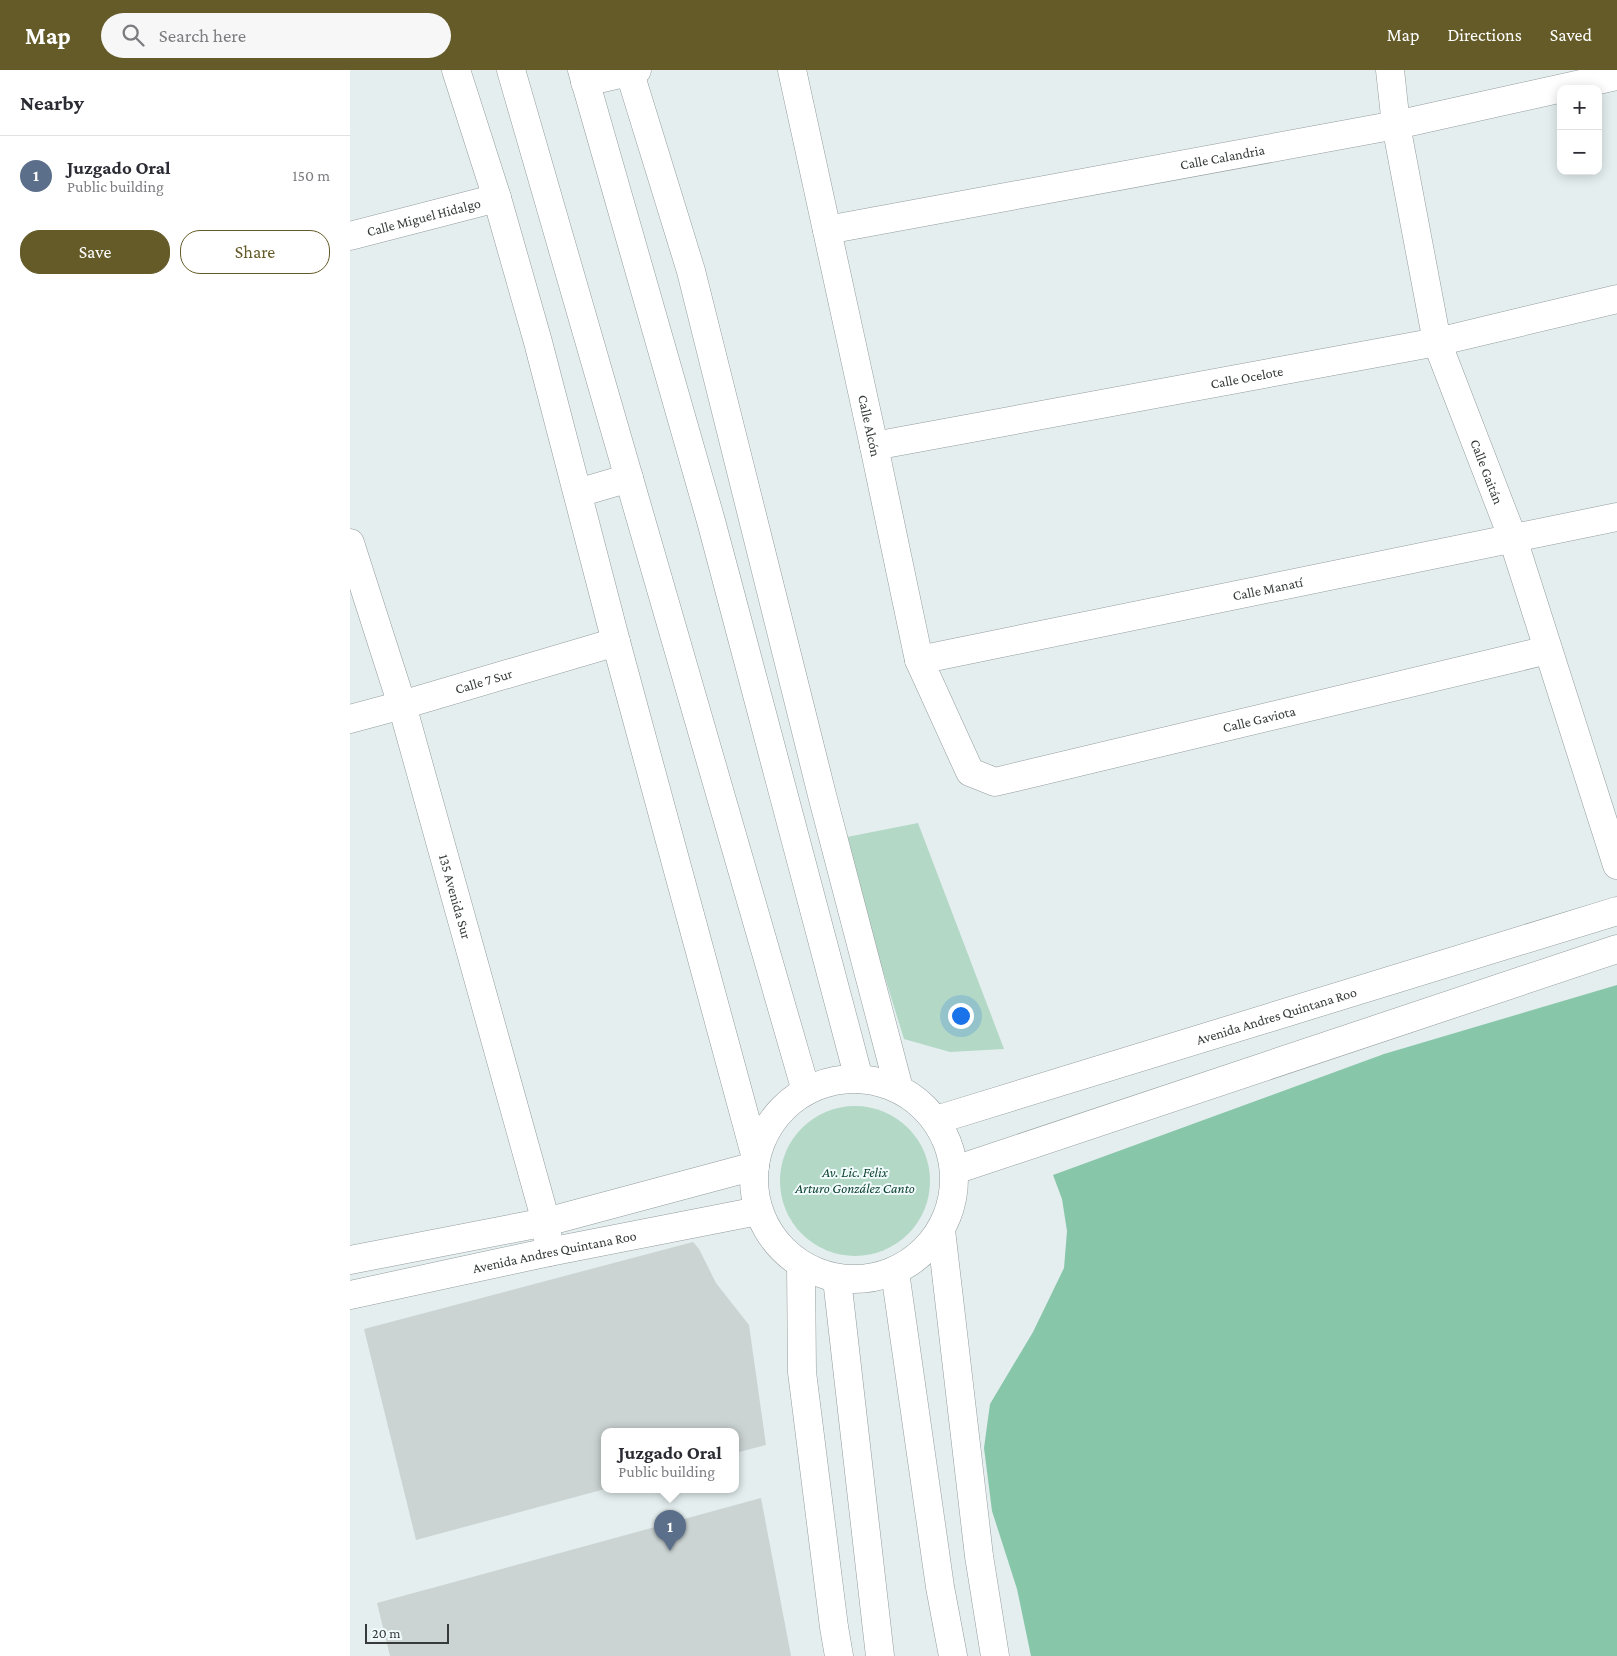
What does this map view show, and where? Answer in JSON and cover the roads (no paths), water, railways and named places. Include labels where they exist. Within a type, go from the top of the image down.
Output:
[{"type":"street","points":[[456,70],[497,198],[538,342],[755,1162]]},
{"type":"street","points":[[511,70],[806,1091]]},
{"type":"street","name":"Calle Alcón","points":[[792,70],[919,660],[970,772]]},
{"type":"street","name":"Calle Gaitán","points":[[1390,70],[1396,125],[1437,342],[1513,539],[1617,865]]},
{"type":"street","points":[[859,1079],[711,521],[584,76],[632,71],[691,271],[822,795],[899,1089]]},
{"type":"street","name":"Calle Calandria","points":[[827,230],[1396,125],[1617,76]]},
{"type":"street","name":"Calle Miguel Hidalgo","points":[[350,236],[497,198]]},
{"type":"street","name":"Calle Ocelote","points":[[874,446],[1437,342],[1617,299]]},
{"type":"street","points":[[578,493],[629,478]]},
{"type":"street","name":"Calle Manatí","points":[[919,660],[1617,517]]},
{"type":"street","name":"135 Avenida Sur","points":[[350,543],[402,705],[546,1222],[549,1252]]},
{"type":"street","name":"Calle 7 Sur","points":[[350,719],[616,642]]},
{"type":"street","name":"Calle Gaviota","points":[[970,772],[995,782],[1548,650]]},
{"type":"street","name":"Avenida Andres Quintana Roo","points":[[936,1120],[1617,911]]},
{"type":"street","points":[[954,1170],[1617,949]]},
{"type":"street","points":[[859,1079],[880,1082],[899,1089],[920,1102],[936,1120],[948,1144],[954,1170],[952,1201],[941,1230],[922,1254],[895,1272],[867,1280],[837,1279],[801,1266],[774,1242],[758,1211],[754,1180],[755,1162],[766,1132],[783,1108],[806,1091],[832,1081],[859,1079]]},
{"type":"street","points":[[350,1260],[546,1222],[755,1162]]},
{"type":"street","name":"Avenida Andres Quintana Roo","points":[[350,1295],[549,1252],[758,1211]]},
{"type":"street","points":[[941,1230],[979,1556],[995,1656]]},
{"type":"street","points":[[801,1266],[802,1372],[839,1656]]},
{"type":"street","points":[[895,1272],[940,1587],[953,1656]]},
{"type":"street","points":[[837,1279],[880,1656]]},
{"type":"place","name":"Juzgado Oral","points":[[670,1551]]},
{"type":"park label","name":"Av. Lic. Felix Arturo González Canto","points":[[855,1180]]}]
